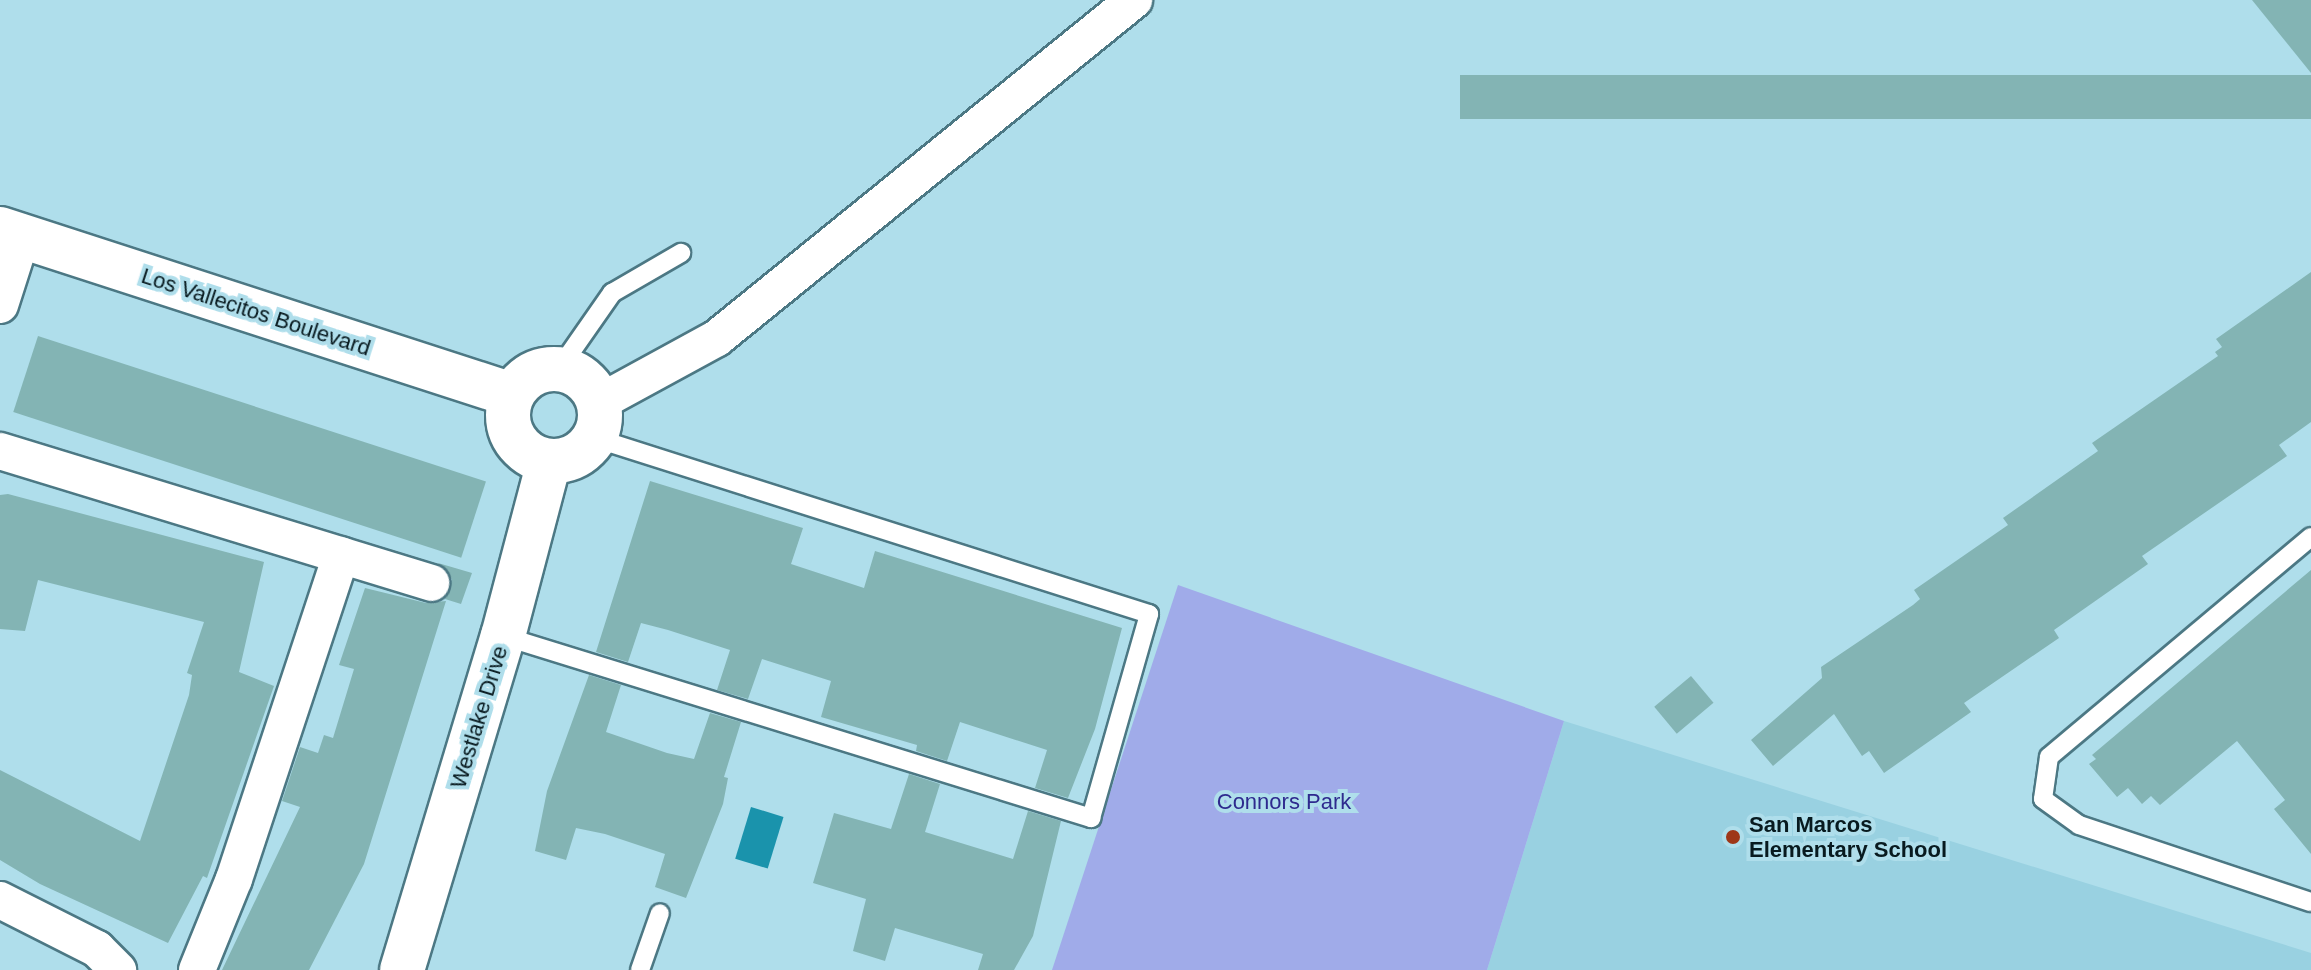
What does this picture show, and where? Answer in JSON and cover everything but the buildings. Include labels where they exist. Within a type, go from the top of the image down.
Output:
[{"type":"street","points":[[596,420],[584,380],[559,369],[531,375],[512,395],[508,424],[522,450],[549,462],[575,457],[596,420],[717,338],[1134,0]]},
{"type":"street","points":[[0,305],[11,233]]},
{"type":"street","name":"Los Vallecitos Boulevard","points":[[11,233],[512,395]]},
{"type":"street","points":[[0,451],[431,583]]},
{"type":"street","name":"Westlake Drive","points":[[402,970],[503,636],[549,462]]},
{"type":"street","points":[[197,970],[234,879],[341,555]]},
{"type":"street","points":[[0,900],[97,949],[118,970]]},
{"type":"lane","points":[[559,369],[612,293],[681,253]]},
{"type":"lane","points":[[503,636],[1091,818],[1149,614],[596,420]]},
{"type":"lane","points":[[2311,537],[2049,757],[2043,799],[2079,825],[2311,902]]},
{"type":"lane","points":[[640,970],[660,913]]},
{"type":"shaded area","name":"San Marcos Elementary School","points":[[1564,721],[2311,953],[2311,970],[1487,970]]},
{"type":"shaded area","points":[[751,807],[784,817],[768,869],[735,859]]},
{"type":"green space","name":"Connors Park","points":[[1178,585],[1564,721],[1487,970],[1052,970]]},
{"type":"place","name":"San Marcos Elementary School","points":[[1733,837]]}]
